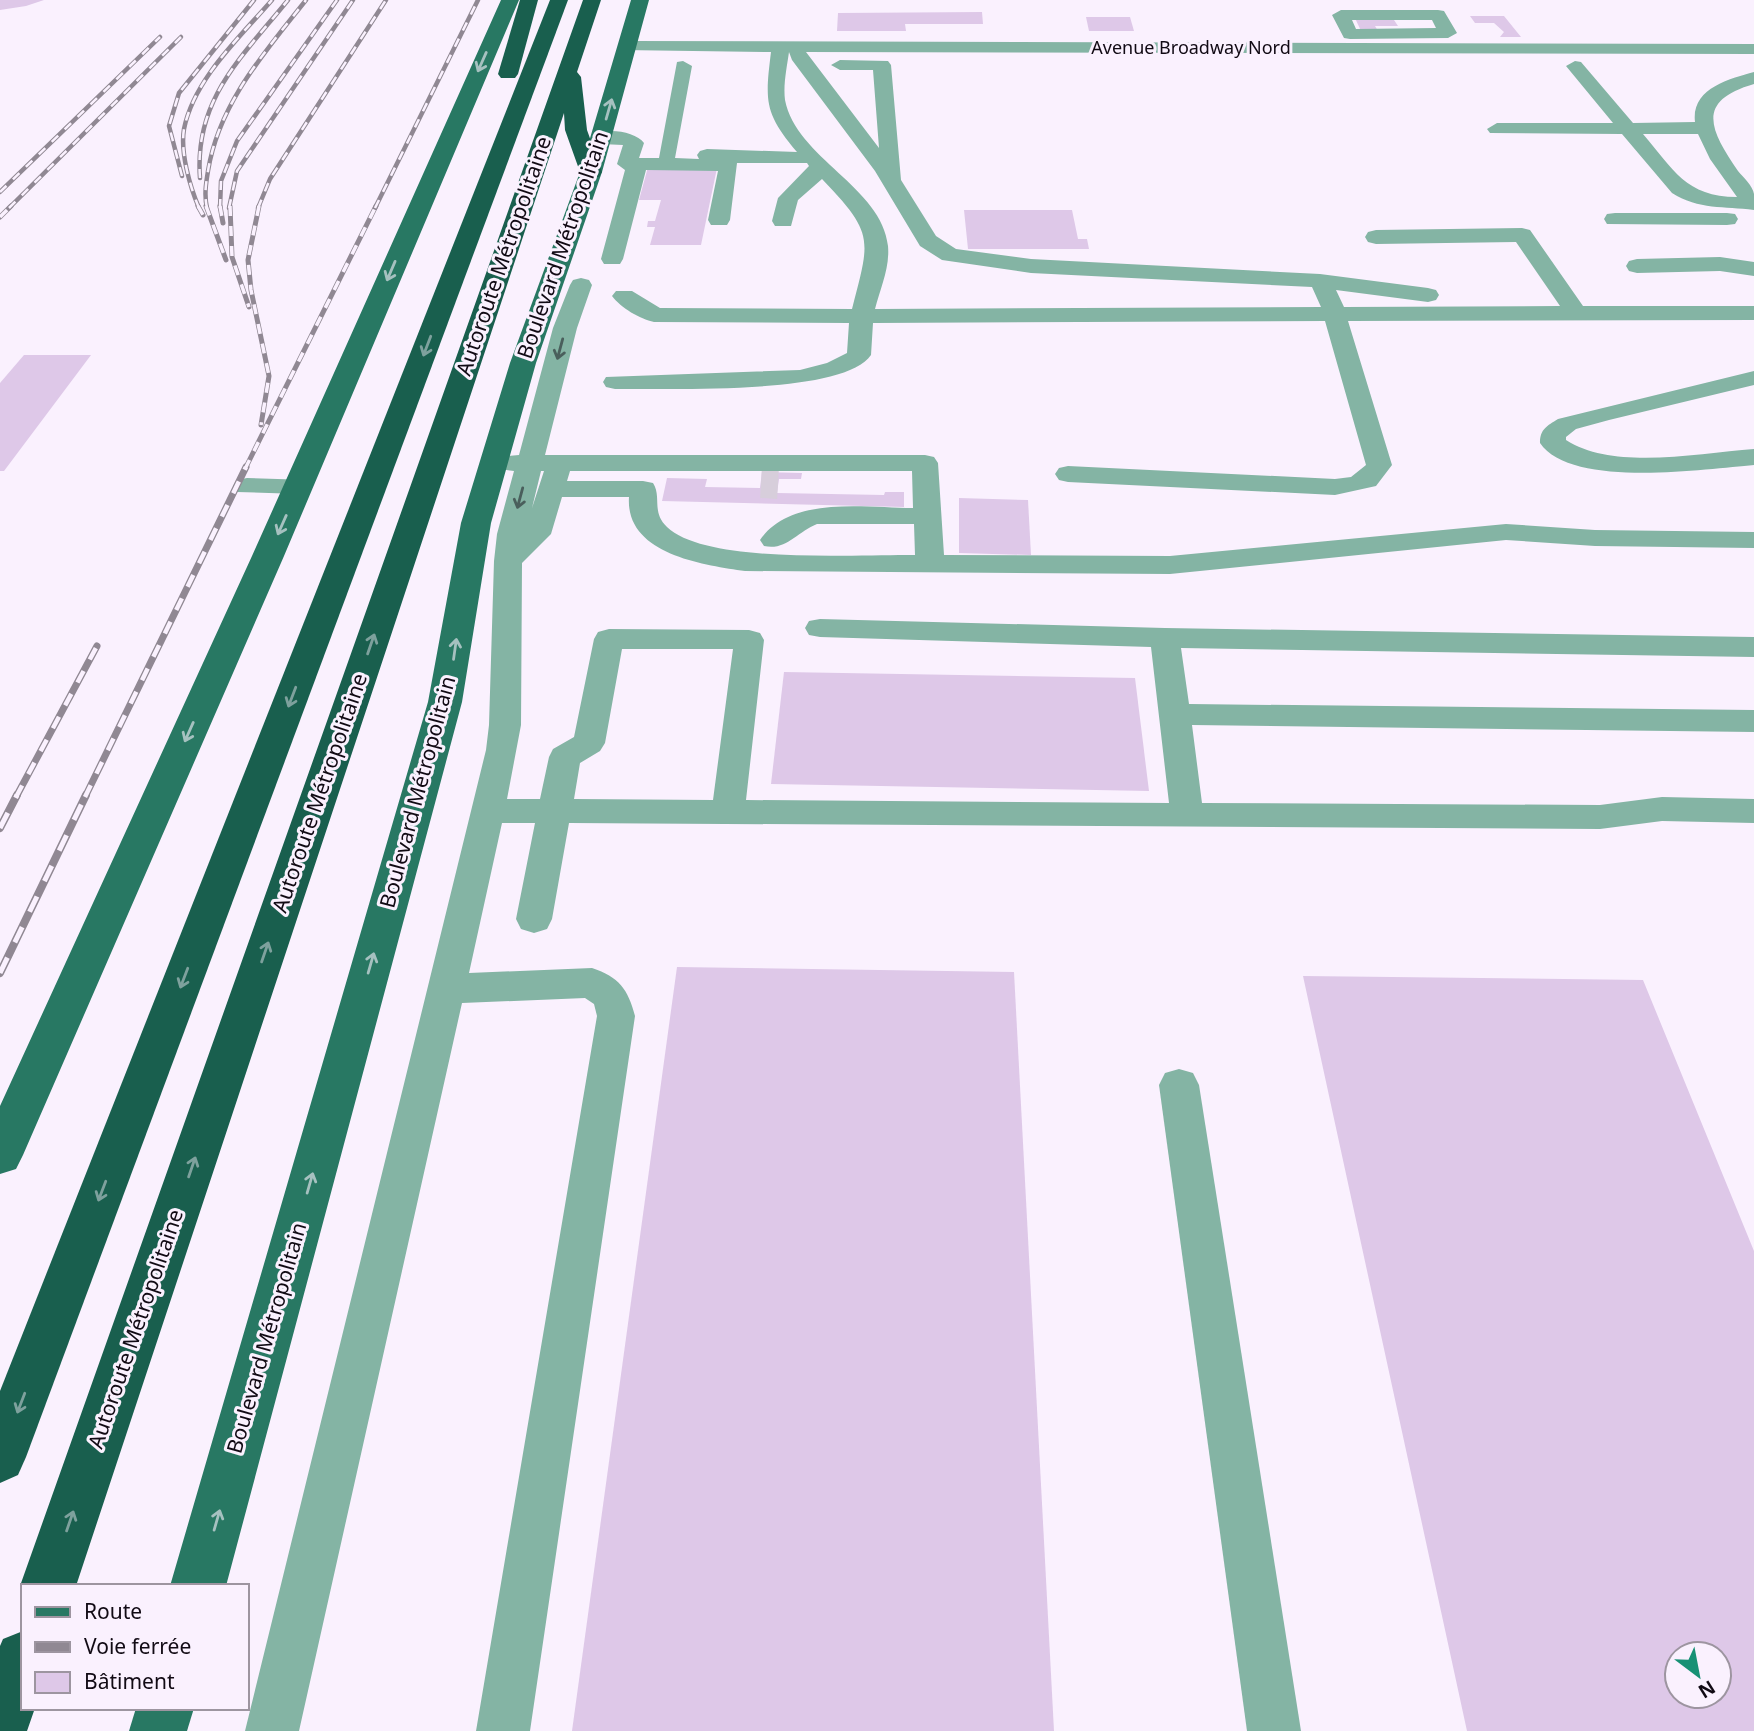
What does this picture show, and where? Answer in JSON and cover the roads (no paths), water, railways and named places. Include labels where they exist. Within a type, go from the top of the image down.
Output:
[{"type":"highway","points":[[460,259],[529,0]]},
{"type":"highway","name":"Autoroute Métropolitaine","points":[[0,1457],[559,0]]},
{"type":"highway","name":"Autoroute Métropolitaine","points":[[49,1584],[592,0]]},
{"type":"highway","points":[[570,64],[576,130],[591,172]]},
{"type":"highway","points":[[0,1725],[21,1665]]},
{"type":"main road","points":[[0,1155],[299,486],[510,0]]},
{"type":"main road","name":"Boulevard Métropolitain","points":[[199,1584],[444,702],[452,671],[467,564],[512,462],[523,363],[591,172],[640,0]]},
{"type":"main road","points":[[158,1731],[163,1710]]},
{"type":"street","points":[[1341,15],[1438,15],[1448,33],[1394,41],[1350,34],[1346,26],[1341,15]]},
{"type":"street","points":[[1443,23],[1463,23]]},
{"type":"street","points":[[1322,25],[1346,26]]},
{"type":"street","points":[[1003,27],[1006,47]]},
{"type":"street","points":[[1545,32],[1558,48]]},
{"type":"street","name":"Avenue Broadway Nord","points":[[628,46],[793,53],[871,40],[922,40],[1006,47],[1111,40],[1394,41],[1558,48],[1640,43],[1754,49]]},
{"type":"street","points":[[615,382],[785,378],[822,373],[851,362],[859,355],[864,311],[876,266],[874,233],[859,207],[817,162],[780,113],[776,102],[793,53]]},
{"type":"street","points":[[793,53],[891,180],[928,241],[950,255],[1328,298],[1577,314],[1754,313]]},
{"type":"street","points":[[793,53],[882,65],[891,180]]},
{"type":"street","points":[[659,66],[690,66],[667,156]]},
{"type":"street","points":[[1576,66],[1679,189],[1690,197],[1754,208]]},
{"type":"street","points":[[1754,78],[1728,86],[1709,100],[1704,109],[1706,128],[1724,164],[1754,208]]},
{"type":"street","points":[[1497,129],[1706,128]]},
{"type":"street","points":[[601,138],[634,143],[627,164],[729,165],[719,220]]},
{"type":"street","points":[[707,155],[755,155],[817,162]]},
{"type":"street","points":[[783,222],[788,198],[812,178],[817,162]]},
{"type":"street","points":[[612,259],[637,164]]},
{"type":"street","points":[[1615,219],[1754,208]]},
{"type":"street","points":[[1377,237],[1522,234],[1577,314]]},
{"type":"street","points":[[1637,267],[1720,264],[1754,269]]},
{"type":"street","points":[[551,283],[581,285],[624,296],[646,312],[663,316],[864,311],[909,301],[1328,298],[1577,314]]},
{"type":"street","points":[[272,1731],[447,989],[505,726],[512,462],[581,285]]},
{"type":"street","points":[[1068,474],[1325,487],[1364,482],[1375,474],[1379,465],[1328,298]]},
{"type":"street","points":[[1754,378],[1567,424],[1553,434],[1553,443],[1560,450],[1587,461],[1629,464],[1754,457]]},
{"type":"street","points":[[512,462],[556,475],[621,476],[692,462],[925,463],[930,564]]},
{"type":"street","points":[[692,462],[736,482],[926,486]]},
{"type":"street","points":[[508,561],[537,534],[556,475]]},
{"type":"street","points":[[621,476],[643,489],[641,512],[652,530],[679,547],[703,555],[745,562],[1170,565],[1506,532],[1595,538],[1754,540]]},
{"type":"street","points":[[247,486],[299,486]]},
{"type":"street","points":[[774,540],[795,523],[813,516],[928,516]]},
{"type":"street","points":[[820,628],[1165,638],[1754,647]]},
{"type":"street","points":[[1165,638],[1187,814]]},
{"type":"street","points":[[534,919],[565,757],[589,743],[609,639],[749,640],[727,811]]},
{"type":"street","points":[[1174,714],[1754,721]]},
{"type":"street","points":[[488,811],[1600,817],[1662,809],[1754,811]]},
{"type":"street","points":[[447,989],[592,983],[611,996],[616,1016],[503,1731]]},
{"type":"street","points":[[1179,1085],[1275,1731]]},
{"type":"tunnel","points":[[761,483],[778,484]]},
{"type":"railway","points":[[182,176],[169,126],[179,93],[254,0]]},
{"type":"railway","points":[[199,207],[189,180],[183,148],[189,111],[208,76],[272,0]]},
{"type":"railway","points":[[200,178],[200,150],[213,102],[238,61],[288,0]]},
{"type":"railway","points":[[207,208],[205,194],[208,171],[222,123],[260,59],[306,0]]},
{"type":"railway","points":[[220,206],[221,181],[237,141],[337,0]]},
{"type":"railway","points":[[229,208],[237,171],[353,0]]},
{"type":"railway","points":[[258,208],[270,179],[386,0]]},
{"type":"railway","points":[[375,208],[478,0]]},
{"type":"railway","points":[[0,192],[160,37]]},
{"type":"railway","points":[[9,208],[181,37]]},
{"type":"railway","points":[[206,206],[226,260]]},
{"type":"railway","points":[[220,206],[223,223]]},
{"type":"railway","points":[[230,206],[232,257],[249,307]]},
{"type":"railway","points":[[259,206],[248,260],[251,290],[269,376],[261,425]]},
{"type":"railway","points":[[245,469],[376,206]]},
{"type":"railway","points":[[199,207],[203,215]]},
{"type":"railway","points":[[0,217],[9,208]]},
{"type":"railway","points":[[85,797],[246,467]]},
{"type":"railway","points":[[16,797],[97,646]]},
{"type":"railway","points":[[0,828],[17,795]]},
{"type":"railway","points":[[0,973],[86,795]]}]
